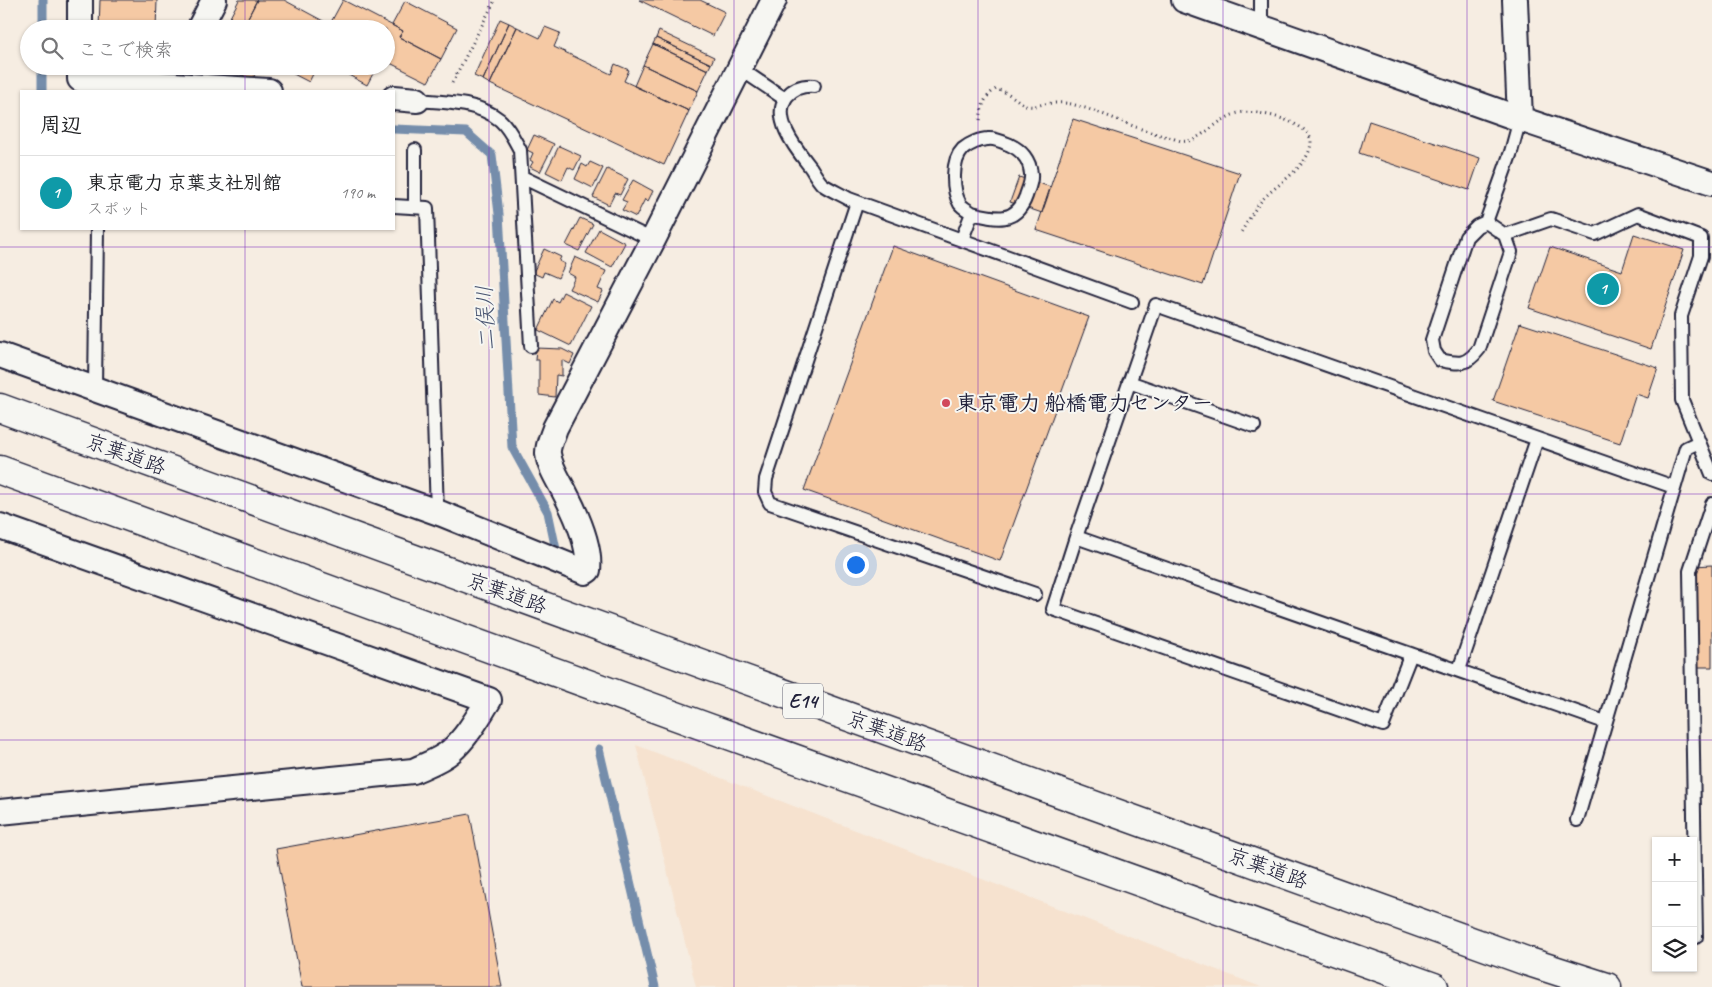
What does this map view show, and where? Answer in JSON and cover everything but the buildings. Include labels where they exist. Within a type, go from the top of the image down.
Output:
[{"type":"highway","name":"京葉道路","points":[[0,408],[719,670],[1489,947],[1607,987]]},
{"type":"highway","points":[[0,470],[710,728],[1434,987]]},
{"type":"street","points":[[80,0],[80,20]]},
{"type":"street","points":[[204,20],[214,0]]},
{"type":"street","points":[[0,355],[437,512],[585,572],[588,570],[589,560],[587,549],[573,508],[552,469],[548,452],[555,428],[653,240],[774,0]]},
{"type":"street","points":[[1184,0],[1520,119],[1712,183]]},
{"type":"street","points":[[1514,0],[1520,119]]},
{"type":"street","points":[[80,75],[80,79],[175,76],[263,90]]},
{"type":"street","points":[[0,526],[489,700],[472,726],[451,751],[436,761],[413,771],[0,812]]},
{"type":"lane","points":[[1261,0],[1261,27]]},
{"type":"lane","points":[[739,68],[785,99]]},
{"type":"lane","points":[[814,86],[804,85],[791,92],[785,99],[783,106],[784,124],[798,151],[822,184],[856,202],[1132,302]]},
{"type":"lane","points":[[405,99],[443,102],[487,112],[501,121],[520,150],[531,346]]},
{"type":"lane","points":[[1486,222],[1505,235],[1510,252],[1479,349],[1472,358],[1460,364],[1440,360],[1434,350],[1432,340],[1466,238],[1477,226],[1486,222],[1511,152],[1520,119]]},
{"type":"lane","points":[[989,138],[1019,149],[1028,161],[1031,172],[1031,181],[1023,206],[1018,212],[1009,217],[994,218],[972,213],[961,206],[956,193],[954,173],[962,150],[976,142],[989,138]]},
{"type":"lane","points":[[414,150],[415,207]]},
{"type":"lane","points":[[522,177],[653,240]]},
{"type":"lane","points":[[856,202],[766,479],[766,492],[770,503],[1035,594]]},
{"type":"lane","points":[[395,206],[426,208],[437,512]]},
{"type":"lane","points":[[962,239],[972,213]]},
{"type":"lane","points":[[1505,235],[1551,219],[1595,234],[1638,214],[1700,238],[1701,256],[1681,316],[1682,400],[1712,474]]},
{"type":"lane","points":[[95,388],[97,230]]},
{"type":"lane","points":[[1411,654],[1383,725],[1053,609],[1156,305],[1674,487]]},
{"type":"lane","points":[[1129,382],[1254,426]]},
{"type":"lane","points":[[1459,670],[1537,439]]},
{"type":"lane","points":[[1577,820],[1686,448],[1699,442]]},
{"type":"lane","points":[[1696,927],[1690,571],[1712,504]]},
{"type":"lane","points":[[1076,537],[1605,722]]},
{"type":"path","points":[[443,102],[495,0]]},
{"type":"path","points":[[982,140],[980,121],[982,105],[986,96],[996,89],[1031,107],[1068,103],[1093,110],[1130,125],[1186,141],[1198,137],[1218,122],[1240,112],[1258,112],[1290,121],[1306,130],[1310,136],[1311,144],[1308,154],[1290,176],[1264,198],[1240,234]]},
{"type":"shaded area","points":[[636,745],[1261,987],[696,987]]},
{"type":"waterway","name":"二俣川","points":[[43,0],[43,20]]},
{"type":"waterway","name":"二俣川","points":[[42,75],[42,90]]},
{"type":"waterway","name":"二俣川","points":[[395,129],[466,132],[492,155],[499,214],[512,447],[548,512],[558,559]]},
{"type":"waterway","points":[[599,749],[655,987]]},
{"type":"place","name":"東京電力 京葉支社別館","points":[[1603,289]]},
{"type":"place","name":"東京電力 船橋電力センター","points":[[946,403]]}]
